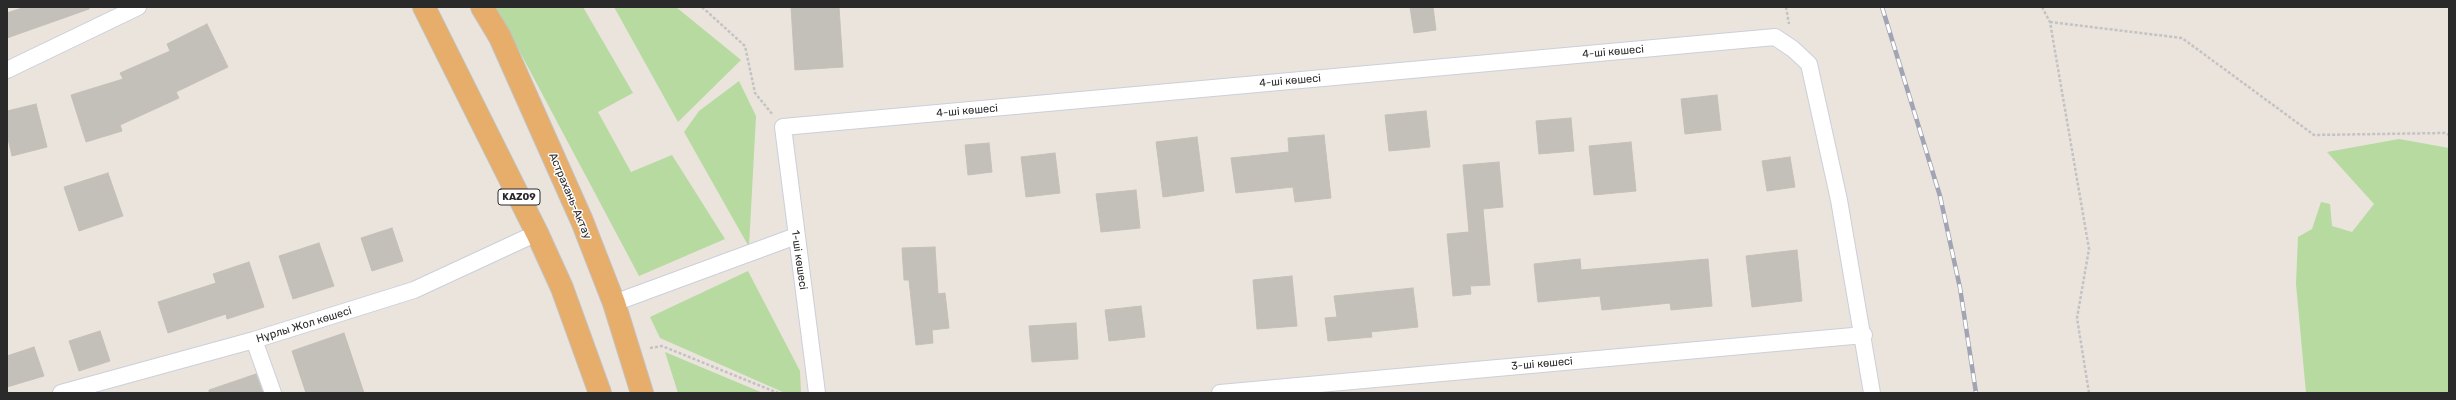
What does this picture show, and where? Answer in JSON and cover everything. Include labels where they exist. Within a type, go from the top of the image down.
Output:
[{"type":"highway","name":"KAZ09","points":[[424,7],[538,233],[562,288],[600,393]]},
{"type":"highway","name":"Астрахань-Актау","points":[[482,7],[500,37],[582,221],[614,302],[642,393]]},
{"type":"street","points":[[7,70],[138,7]]},
{"type":"street","name":"4-шi көшесі","points":[[783,127],[1775,38],[1793,49],[1809,64],[1839,200],[1864,335],[1872,393]]},
{"type":"street","name":"1-шi көшесі","points":[[783,127],[817,393]]},
{"type":"street","name":"Нұрлы Жол көшесі","points":[[61,393],[254,340],[414,290],[538,233]]},
{"type":"street","points":[[614,302],[796,236]]},
{"type":"street","name":"3-шi көшесі","points":[[1220,393],[1864,335]]},
{"type":"street","points":[[254,340],[273,393]]},
{"type":"path","points":[[702,7],[745,46],[755,93],[783,127]]},
{"type":"path","points":[[2042,7],[2050,22],[2090,249],[2077,318],[2089,393]]},
{"type":"path","points":[[2050,22],[2182,38],[2314,135],[2445,133],[2449,135]]},
{"type":"path","points":[[629,351],[662,346],[778,393]]},
{"type":"green space","points":[[496,7],[583,7],[633,93],[598,112],[631,172],[672,155],[725,239],[639,276]]},
{"type":"green space","points":[[614,7],[676,7],[741,60],[678,122]]},
{"type":"green space","points":[[739,81],[756,116],[749,247],[684,132],[699,111]]},
{"type":"green space","points":[[2399,139],[2449,148],[2449,393],[2306,393],[2296,284],[2298,237],[2312,229],[2321,202],[2330,204],[2332,226],[2352,232],[2374,204],[2327,152]]},
{"type":"green space","points":[[748,271],[800,371],[801,393],[785,393],[660,338],[650,317]]},
{"type":"green space","points":[[665,352],[763,393],[678,393]]},
{"type":"building","points":[[25,7],[89,7],[89,9],[7,38],[7,13]]},
{"type":"building","points":[[791,7],[839,7],[843,67],[795,70]]},
{"type":"building","points":[[1410,7],[1433,7],[1436,30],[1414,33]]},
{"type":"building","points":[[207,24],[228,67],[176,92],[179,98],[120,125],[122,131],[86,142],[71,95],[123,79],[120,73],[170,51],[167,44]]},
{"type":"building","points":[[1717,95],[1721,130],[1685,134],[1681,99]]},
{"type":"building","points":[[36,104],[47,147],[12,156],[7,134],[7,111]]},
{"type":"building","points":[[1426,111],[1430,147],[1389,151],[1385,115]]},
{"type":"building","points":[[1571,118],[1574,151],[1539,154],[1536,121]]},
{"type":"building","points":[[1324,135],[1331,198],[1295,202],[1293,187],[1236,193],[1231,158],[1289,152],[1288,138]]},
{"type":"building","points":[[1197,137],[1204,191],[1163,197],[1156,142]]},
{"type":"building","points":[[1631,142],[1636,191],[1594,195],[1589,146]]},
{"type":"building","points":[[989,143],[992,172],[968,175],[965,145]]},
{"type":"building","points":[[1055,153],[1060,193],[1026,197],[1021,157]]},
{"type":"building","points":[[1790,157],[1795,187],[1767,191],[1762,161]]},
{"type":"building","points":[[1499,162],[1503,207],[1483,209],[1490,285],[1470,286],[1471,294],[1453,296],[1447,234],[1469,232],[1463,165]]},
{"type":"building","points":[[108,173],[123,216],[79,231],[64,187]]},
{"type":"building","points":[[1136,190],[1140,228],[1101,232],[1096,194]]},
{"type":"building","points":[[392,228],[403,261],[372,271],[361,238]]},
{"type":"building","points":[[319,243],[334,286],[293,299],[279,256]]},
{"type":"building","points":[[935,247],[938,294],[945,293],[949,328],[932,330],[933,343],[916,345],[909,280],[904,280],[902,248]]},
{"type":"building","points":[[1797,250],[1802,301],[1752,307],[1746,256]]},
{"type":"building","points":[[1580,259],[1581,270],[1708,259],[1712,306],[1671,310],[1670,303],[1602,310],[1600,296],[1538,302],[1534,264]]},
{"type":"building","points":[[249,262],[264,307],[227,319],[226,314],[168,333],[158,302],[216,283],[213,274]]},
{"type":"building","points":[[1292,276],[1297,326],[1257,329],[1253,280]]},
{"type":"building","points":[[1413,288],[1418,327],[1371,332],[1372,337],[1328,341],[1325,318],[1337,317],[1334,296]]},
{"type":"building","points":[[1141,306],[1145,337],[1109,341],[1105,310]]},
{"type":"building","points":[[1076,323],[1078,359],[1032,362],[1029,326]]},
{"type":"building","points":[[100,331],[110,361],[79,371],[69,341]]},
{"type":"building","points":[[344,333],[364,393],[306,393],[292,351]]},
{"type":"building","points":[[34,347],[44,376],[7,387],[7,356]]},
{"type":"building","points":[[256,374],[263,393],[209,393],[209,390]]},
{"type":"railway","points":[[1882,7],[1940,196],[1960,288],[1976,393]]}]
